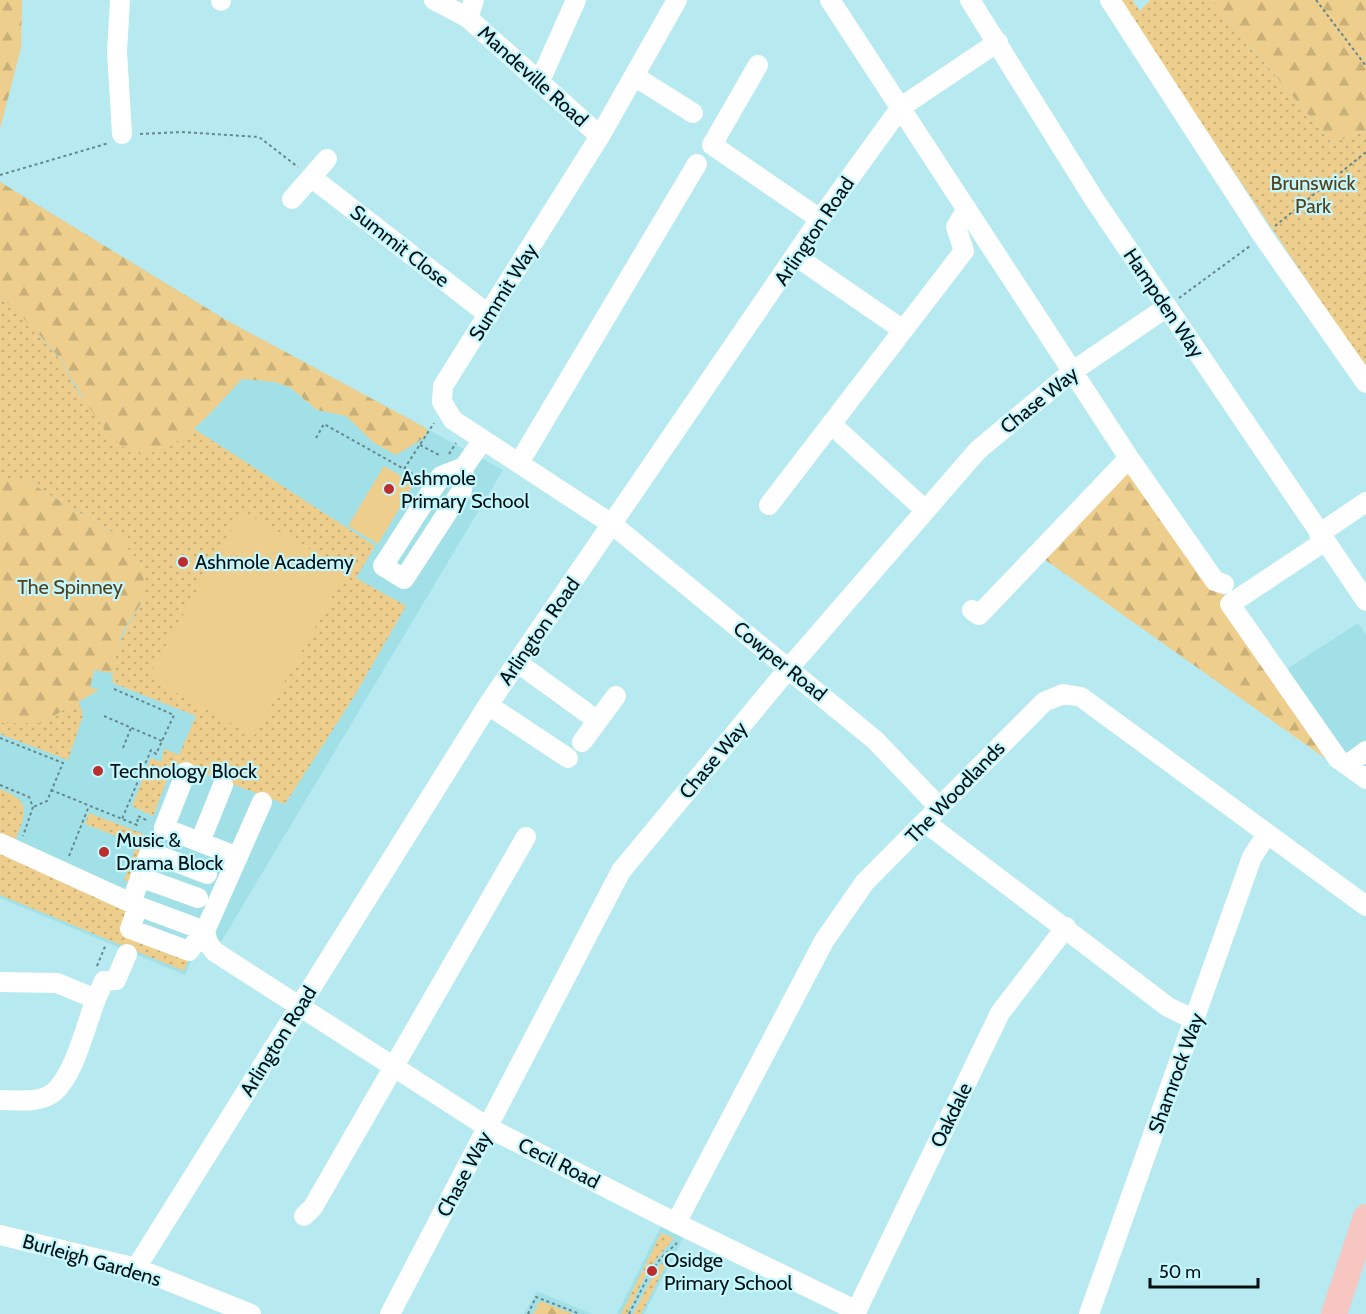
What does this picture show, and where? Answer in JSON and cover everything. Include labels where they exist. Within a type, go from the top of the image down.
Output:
[{"type":"main road","points":[[1334,1314],[1366,1217]]},
{"type":"street","points":[[120,0],[117,52],[122,134]]},
{"type":"street","name":"Mandeville Road","points":[[434,0],[471,9],[540,81],[600,136]]},
{"type":"street","points":[[540,81],[576,0]]},
{"type":"street","name":"Summit Way","points":[[448,412],[442,402],[443,386],[600,136],[677,0]]},
{"type":"street","points":[[831,0],[883,65],[901,107],[1129,458],[1215,581],[1224,584]]},
{"type":"street","name":"Hampden Way","points":[[970,0],[1094,199],[1366,601]]},
{"type":"street","points":[[1110,0],[1263,236],[1366,382]]},
{"type":"street","name":"Arlington Road","points":[[136,1268],[488,705],[797,257],[820,219],[901,107],[998,42]]},
{"type":"street","points":[[758,65],[712,145],[820,219]]},
{"type":"street","points":[[634,76],[693,113]]},
{"type":"street","points":[[292,199],[327,159]]},
{"type":"street","points":[[519,463],[698,164]]},
{"type":"street","name":"Summit Close","points":[[311,177],[489,315]]},
{"type":"street","points":[[769,505],[964,251],[956,227],[967,209]]},
{"type":"street","points":[[797,257],[903,330]]},
{"type":"street","name":"Chase Way","points":[[390,1314],[621,871],[789,668],[978,450],[1073,371],[1167,307]]},
{"type":"street","points":[[448,412],[453,420],[613,525]]},
{"type":"street","points":[[831,424],[925,510]]},
{"type":"street","points":[[464,467],[441,476],[383,566],[404,579],[462,489],[464,467],[483,440]]},
{"type":"street","points":[[972,610],[979,615],[1129,458]]},
{"type":"street","points":[[1366,502],[1322,538],[1230,604],[1338,759],[1366,778]]},
{"type":"street","name":"Cowper Road","points":[[613,525],[875,740],[939,807]]},
{"type":"street","points":[[518,663],[598,721]]},
{"type":"street","name":"The Woodlands","points":[[680,1225],[824,941],[865,882],[1044,702],[1063,694],[1081,698],[1365,904]]},
{"type":"street","points":[[488,705],[571,754],[616,696]]},
{"type":"street","points":[[1347,765],[1366,751]]},
{"type":"street","points":[[186,772],[164,828],[238,857]]},
{"type":"street","points":[[200,842],[223,785]]},
{"type":"street","points":[[207,874],[150,852],[140,877],[130,929],[189,951],[198,939],[209,942],[238,857],[262,802]]},
{"type":"street","points":[[926,823],[1066,927],[1168,1007],[1195,1020]]},
{"type":"street","name":"Shamrock Way","points":[[1089,1314],[1252,857],[1267,834]]},
{"type":"street","points":[[304,1216],[313,1207],[396,1066],[526,837]]},
{"type":"street","points":[[9,846],[134,904]]},
{"type":"street","points":[[140,877],[198,898]]},
{"type":"street","name":"Oakdale","points":[[856,1312],[1000,1013],[1066,927]]},
{"type":"street","name":"Cecil Road","points":[[209,942],[299,1008],[396,1066],[489,1128],[856,1312]]},
{"type":"street","points":[[0,1100],[34,1100],[54,1092],[70,1069],[104,981],[116,980],[127,954]]},
{"type":"street","points":[[0,982],[57,983],[96,999]]},
{"type":"street","name":"Burleigh Gardens","points":[[0,1234],[136,1268],[251,1314]]},
{"type":"path","points":[[1316,0],[1366,66]]},
{"type":"path","points":[[0,175],[105,145],[122,134],[182,132],[259,137],[311,177]]},
{"type":"path","points":[[316,438],[324,424],[404,469],[435,421],[448,412]]},
{"type":"path","points":[[420,445],[439,457],[448,454],[465,428]]},
{"type":"path","points":[[114,688],[174,715],[156,754],[151,750],[122,819]]},
{"type":"path","points":[[104,716],[162,741]]},
{"type":"path","points":[[123,748],[131,728]]},
{"type":"path","points":[[0,738],[63,763],[47,801],[33,807],[9,846]]},
{"type":"path","points":[[0,785],[29,797],[33,807]]},
{"type":"path","points":[[51,790],[137,825],[138,816],[164,828]]},
{"type":"path","points":[[63,871],[89,806]]},
{"type":"path","points":[[629,1314],[649,1275],[661,1258],[676,1245],[680,1225]]},
{"type":"path","points":[[528,1314],[536,1297],[580,1314]]},
{"type":"shaded area","name":"Ashmole Academy","points":[[0,182],[226,320],[503,470],[215,952],[196,950],[185,975],[0,898]]},
{"type":"shaded area","points":[[1358,623],[1366,635],[1366,778],[1279,674]]},
{"type":"shaded area","name":"Osidge Primary School","points":[[665,1218],[688,1229],[644,1314],[617,1314]]},
{"type":"shaded area","points":[[537,1291],[592,1314],[524,1314]]},
{"type":"green space","points":[[0,0],[22,0],[21,48],[0,129]]},
{"type":"green space","name":"Brunswick Park","points":[[1119,0],[1132,0],[1140,11],[1150,0],[1212,0],[1332,143],[1366,131],[1366,369]]},
{"type":"green space","points":[[1212,0],[1366,0],[1366,131],[1332,143]]},
{"type":"green space","points":[[0,182],[226,320],[426,428],[427,432],[422,439],[396,455],[374,443],[346,416],[317,410],[291,388],[275,382],[242,379],[211,413],[174,443],[146,454],[133,452],[120,444],[108,432],[60,359],[32,326],[0,296]]},
{"type":"green space","points":[[0,296],[26,319],[61,361],[80,395],[145,454],[172,444],[193,428],[375,546],[356,578],[406,606],[355,695],[285,804],[174,762],[153,816],[132,806],[151,758],[161,762],[164,749],[179,755],[196,716],[113,683],[117,649],[145,597],[122,538],[25,480],[0,480]]},
{"type":"green space","points":[[1129,457],[1338,759],[1329,761],[1037,554]]},
{"type":"green space","points":[[384,466],[414,484],[378,544],[348,526]]},
{"type":"green space","name":"The Spinney","points":[[0,480],[25,480],[122,538],[143,574],[145,597],[122,633],[112,673],[94,670],[90,687],[99,690],[41,723],[0,723]]},
{"type":"green space","points":[[242,511],[347,570],[254,736],[148,677]]},
{"type":"green space","points":[[79,701],[83,716],[68,760],[0,734],[0,723],[41,723]]},
{"type":"green space","points":[[0,789],[18,799],[24,809],[15,841],[0,835]]},
{"type":"green space","points":[[89,813],[146,835],[128,882],[124,880],[137,844],[85,824]]},
{"type":"green space","points":[[0,853],[132,909],[127,931],[191,953],[184,971],[0,895]]},
{"type":"green space","points":[[661,1233],[674,1238],[648,1270],[627,1314],[621,1314]]},
{"type":"green space","points":[[672,1253],[641,1314],[633,1314],[657,1268]]},
{"type":"green space","points":[[540,1301],[573,1314],[533,1314]]},
{"type":"place","name":"Ashmole Primary School","points":[[389,489]]},
{"type":"place","name":"Ashmole Academy","points":[[183,562]]},
{"type":"place","name":"Technology Block","points":[[98,771]]},
{"type":"place","name":"Music & Drama Block","points":[[104,852]]},
{"type":"place","name":"Osidge Primary School","points":[[652,1271]]}]
